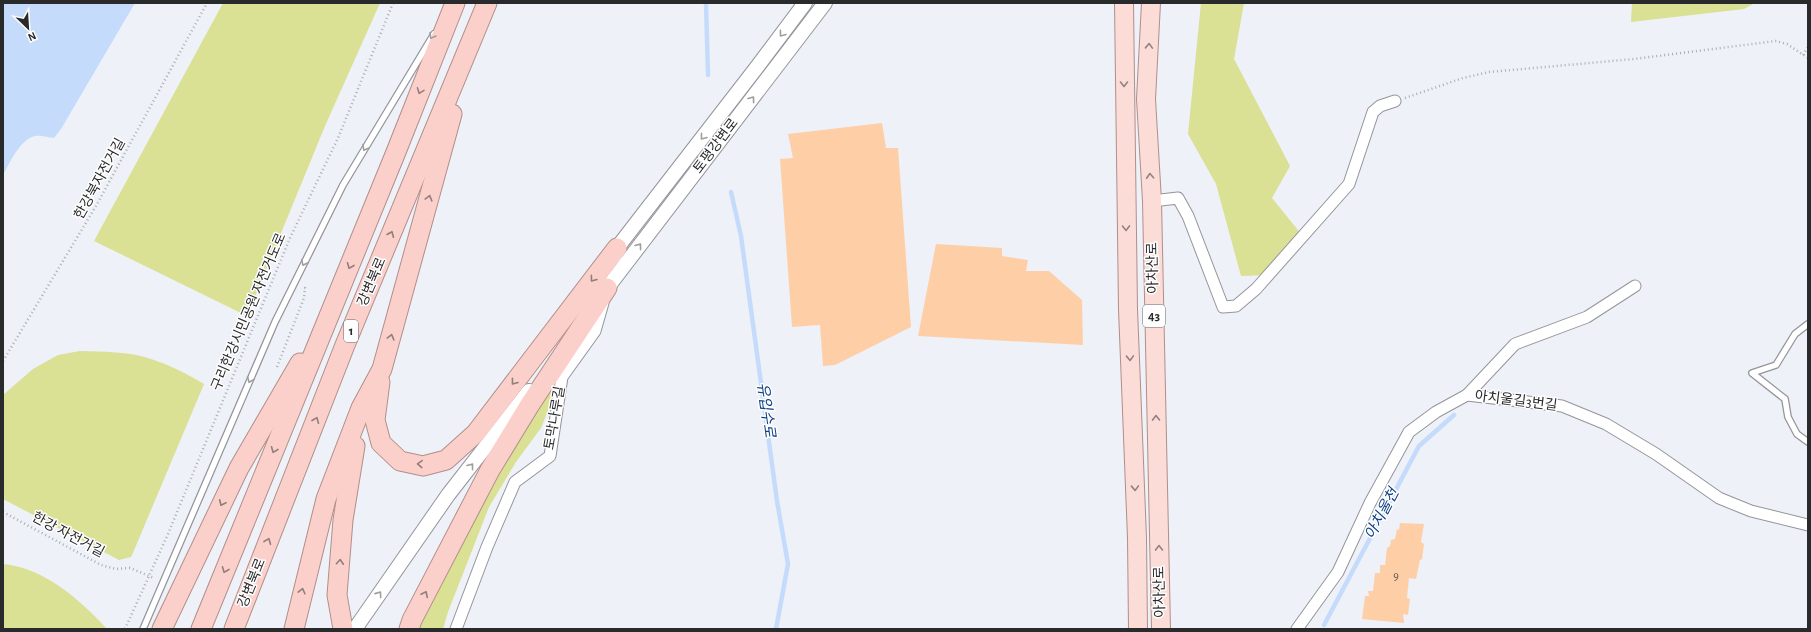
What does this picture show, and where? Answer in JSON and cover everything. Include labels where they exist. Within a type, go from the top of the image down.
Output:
[{"type":"highway","name":"강변북로","points":[[201,629],[337,297],[454,3]]},
{"type":"highway","name":"강변북로","points":[[234,629],[345,346],[487,3]]},
{"type":"highway","points":[[474,35],[382,369],[375,420],[381,443],[400,461],[423,466],[446,460],[476,433],[617,248]]},
{"type":"highway","points":[[409,629],[419,606],[490,470],[529,406],[607,288]]},
{"type":"highway","points":[[162,629],[239,468],[337,297]]},
{"type":"highway","points":[[294,629],[326,499],[361,408],[382,369]]},
{"type":"highway","points":[[350,628],[338,595],[342,520],[361,408]]},
{"type":"main road","name":"아차산로","points":[[1124,3],[1128,309],[1138,538],[1138,629]]},
{"type":"main road","name":"아차산로","points":[[1150,3],[1146,99],[1152,201],[1161,629]]},
{"type":"street","name":"토평강변로","points":[[617,248],[805,3]]},
{"type":"street","name":"토평강변로","points":[[350,628],[448,495],[825,3]]},
{"type":"street","points":[[1152,201],[1178,198],[1188,216],[1223,307],[1236,306],[1256,289],[1349,184],[1373,112],[1380,106],[1395,101]]},
{"type":"street","points":[[607,288],[617,248]]},
{"type":"street","points":[[1467,395],[1515,344],[1587,316],[1635,286]]},
{"type":"street","name":"토막나루길","points":[[456,629],[486,546],[515,482],[550,456],[562,377],[595,331],[607,288]]},
{"type":"street","name":"아치울길3번길","points":[[1297,629],[1338,572],[1370,504],[1409,432],[1436,412],[1467,395],[1562,406],[1606,424],[1656,454],[1719,498],[1752,511],[1808,525]]},
{"type":"lane","points":[[440,23],[454,3]]},
{"type":"lane","points":[[143,629],[278,315],[343,186],[436,30]]},
{"type":"lane","points":[[1808,324],[1795,334],[1776,365],[1752,373],[1784,400],[1788,417],[1797,434],[1808,442]]},
{"type":"path","name":"한강북자전거길","points":[[3,361],[96,206],[207,3]]},
{"type":"path","name":"구리한강시민공원 자전거도로","points":[[125,629],[168,534],[290,238],[338,138],[393,3]]},
{"type":"path","points":[[1395,101],[1463,78],[1489,72],[1641,58],[1776,41],[1787,44],[1808,58]]},
{"type":"path","points":[[1803,55],[1808,47]]},
{"type":"path","name":"한강 자전거길","points":[[3,512],[101,566],[116,569],[130,568],[149,575]]},
{"type":"green space","points":[[223,3],[380,3],[325,126],[247,316],[94,241]]},
{"type":"green space","points":[[1201,3],[1244,3],[1234,59],[1290,166],[1272,198],[1306,240],[1269,275],[1241,276],[1216,184],[1188,134]]},
{"type":"green space","points":[[1632,3],[1755,3],[1744,9],[1631,22]]},
{"type":"green space","points":[[80,351],[116,352],[143,356],[172,367],[204,384],[131,557],[119,560],[3,499],[3,395],[33,369],[58,355]]},
{"type":"green space","points":[[558,375],[553,398],[541,428],[516,462],[489,507],[448,612],[443,629],[414,629],[440,572]]},
{"type":"green space","points":[[3,564],[33,572],[61,587],[85,607],[107,629],[3,629]]},
{"type":"water","points":[[3,3],[135,3],[61,129],[54,138],[37,136],[27,140],[19,148],[3,175]]},
{"type":"building","points":[[882,123],[886,148],[898,148],[911,327],[835,365],[823,366],[820,325],[792,327],[780,159],[793,158],[788,134]]},
{"type":"building","points":[[936,244],[1002,248],[1002,256],[1028,260],[1026,271],[1049,271],[1082,300],[1083,345],[918,336]]},
{"type":"building","points":[[1400,523],[1424,524],[1421,542],[1424,544],[1422,559],[1420,560],[1416,579],[1409,578],[1407,598],[1410,599],[1408,615],[1403,614],[1404,623],[1362,619],[1365,596],[1369,596],[1368,591],[1373,591],[1375,573],[1380,573],[1380,565],[1385,565],[1387,548],[1390,546],[1391,540],[1395,539]]},
{"type":"waterway","name":"유입수로","points":[[706,3],[708,75]]},
{"type":"waterway","name":"유입수로","points":[[731,192],[741,236],[777,501],[788,564],[776,629]]},
{"type":"waterway","name":"아치울천","points":[[1324,625],[1419,446],[1454,415]]}]
